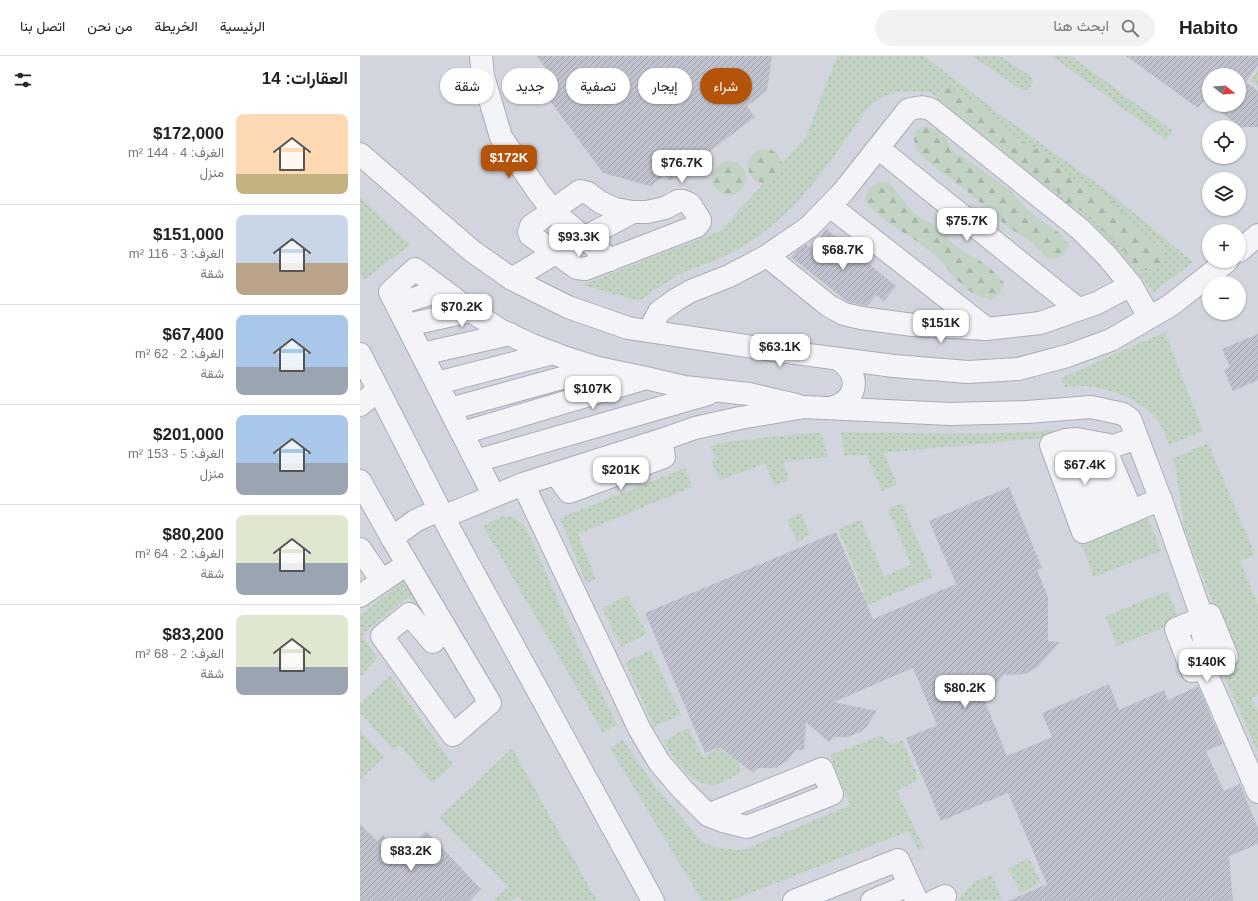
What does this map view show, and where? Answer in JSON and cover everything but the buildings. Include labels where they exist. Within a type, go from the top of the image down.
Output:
[{"type":"street","points":[[481,56],[483,76],[501,137],[553,211],[610,260]]},
{"type":"street","points":[[649,331],[659,312],[677,299],[691,291],[729,276],[767,256],[809,227],[843,192],[908,110],[917,107],[926,107],[932,110],[1080,228],[1107,256],[1130,285],[1149,317]]},
{"type":"street","points":[[878,148],[1078,309]]},
{"type":"street","points":[[360,154],[472,251],[512,279],[568,308],[628,328],[838,359],[968,372],[1018,369],[1067,356],[1112,340],[1171,305],[1218,268]]},
{"type":"street","points":[[580,191],[584,191],[600,202],[615,209],[633,212],[647,212],[665,208],[683,200],[690,204],[700,222],[697,226],[585,269],[581,269],[555,253],[530,235],[529,232],[531,226],[580,191]]},
{"type":"street","points":[[830,206],[987,330]]},
{"type":"street","points":[[512,279],[583,237],[633,212]]},
{"type":"street","points":[[1246,245],[1258,235]]},
{"type":"street","points":[[767,256],[829,306],[844,314],[861,318],[912,325],[987,330],[1040,323],[1097,302],[1130,285]]},
{"type":"street","points":[[494,496],[390,292],[415,269],[471,311],[500,330],[532,345],[598,368],[684,387],[749,394],[804,407],[950,414],[1027,412],[1091,407],[1122,414],[1130,419],[1138,438],[1161,499],[1201,619]]},
{"type":"street","points":[[396,304],[443,290]]},
{"type":"street","points":[[407,325],[471,311]]},
{"type":"street","points":[[422,354],[510,334]]},
{"type":"street","points":[[437,383],[553,353]]},
{"type":"street","points":[[360,354],[441,513],[653,901]]},
{"type":"street","points":[[838,359],[852,372],[855,398],[865,410]]},
{"type":"street","points":[[832,408],[841,405],[849,399],[855,381],[860,373],[868,367],[879,364]]},
{"type":"street","points":[[450,409],[598,368]]},
{"type":"street","points":[[462,433],[646,378]]},
{"type":"street","points":[[360,405],[378,390]]},
{"type":"street","points":[[476,461],[719,391]]},
{"type":"street","points":[[392,538],[415,521],[494,496],[523,484],[556,474],[569,492],[664,457],[661,440],[695,428],[740,418],[804,407]]},
{"type":"street","points":[[1085,442],[1114,446],[1138,438]]},
{"type":"street","points":[[1085,442],[1115,518]]},
{"type":"street","points":[[1085,442],[1115,518]]},
{"type":"street","points":[[360,481],[407,564],[446,629],[490,703],[453,735],[382,636],[409,614],[433,642],[446,629]]},
{"type":"street","points":[[523,484],[640,730],[659,762],[683,790],[708,815],[723,821],[747,827],[832,794],[822,769],[708,815]]},
{"type":"street","points":[[1115,518],[1161,499]]},
{"type":"street","points":[[360,549],[382,581]]},
{"type":"street","points":[[360,596],[407,564]]},
{"type":"street","points":[[1210,615],[1227,657],[1192,671],[1176,629],[1201,619],[1210,615]]},
{"type":"street","points":[[1206,666],[1207,676],[1258,792]]},
{"type":"street","points":[[794,901],[898,860],[913,893],[872,901]]},
{"type":"shaded area","points":[[360,56],[1258,56],[1258,901],[360,901]]},
{"type":"green space","points":[[837,56],[924,56],[1004,117],[1110,193],[1193,262],[1154,292],[1121,253],[1091,222],[930,92],[913,91],[889,94],[882,97],[868,108],[816,180],[786,213],[769,228],[732,253],[679,275],[639,301],[582,285],[720,231],[806,137]]},
{"type":"green space","points":[[973,56],[1000,56],[1030,76],[1033,81],[1031,87],[1026,90],[1021,90]]},
{"type":"green space","points":[[1052,56],[1071,56],[1173,131],[1166,140]]},
{"type":"green space","points":[[1258,70],[1258,87],[1250,81]]},
{"type":"green space","points":[[947,88],[958,91],[981,107],[1000,127],[1040,151],[1079,183],[1108,198],[1145,236],[1162,248],[1164,260],[1156,268],[1145,270],[1134,265],[1118,241],[1108,236],[1087,214],[1065,202],[1056,190],[1036,178],[1025,174],[999,146],[981,136],[942,107],[937,97]]},
{"type":"green space","points":[[923,126],[938,130],[945,136],[951,149],[1009,189],[1028,210],[1061,234],[1069,245],[1063,254],[1059,257],[1049,259],[1027,238],[1010,229],[973,196],[936,168],[916,150],[913,133]]},
{"type":"green space","points":[[762,149],[768,149],[772,150],[779,156],[782,166],[781,173],[775,180],[768,183],[762,183],[758,182],[751,176],[748,169],[748,163],[749,159],[755,152]]},
{"type":"green space","points":[[726,161],[732,161],[736,162],[743,168],[746,178],[745,185],[739,192],[732,195],[726,195],[722,194],[715,188],[712,181],[712,175],[713,171],[719,164]]},
{"type":"green space","points":[[877,182],[889,182],[918,217],[933,224],[945,233],[952,243],[992,270],[1004,283],[998,295],[992,300],[979,296],[970,291],[957,280],[930,251],[872,209],[865,200],[868,190]]},
{"type":"green space","points":[[360,197],[410,245],[364,280],[360,272]]},
{"type":"green space","points":[[1165,332],[1203,431],[1169,445],[1159,422],[1147,410],[1133,400],[1109,390],[1096,387],[1064,387],[1061,378]]},
{"type":"green space","points":[[1052,430],[1056,433],[1043,438],[884,453],[897,484],[882,491],[866,455],[844,456],[841,432],[972,434]]},
{"type":"green space","points":[[821,433],[828,457],[783,462],[789,480],[775,486],[765,464],[720,480],[711,461],[716,458],[710,447],[720,444],[770,437]]},
{"type":"green space","points":[[1208,443],[1255,555],[1240,561],[1258,605],[1258,695],[1252,698],[1258,713],[1258,753],[1221,668],[1235,661],[1185,531],[1174,458]]},
{"type":"green space","points":[[685,468],[692,487],[578,534],[596,579],[586,583],[560,518]]},
{"type":"green space","points":[[902,503],[933,577],[854,611],[848,598],[864,592],[838,529],[861,520],[884,576],[911,565],[888,509]]},
{"type":"green space","points":[[801,513],[810,535],[797,542],[787,520]]},
{"type":"green space","points":[[1147,515],[1161,551],[1094,577],[1080,541]]},
{"type":"green space","points":[[503,516],[516,519],[526,528],[583,657],[617,724],[603,733],[483,526]]},
{"type":"green space","points":[[406,579],[431,624],[408,597],[362,635],[377,658],[361,676],[360,615]]},
{"type":"green space","points":[[1168,591],[1180,621],[1117,646],[1105,616]]},
{"type":"green space","points":[[628,595],[647,634],[621,647],[602,608]]},
{"type":"green space","points":[[651,650],[681,715],[654,727],[625,662]]},
{"type":"green space","points":[[390,676],[453,765],[432,783],[400,745],[394,750],[360,713],[360,703]]},
{"type":"green space","points":[[688,728],[703,757],[728,743],[743,771],[716,785],[704,784],[689,776],[677,762],[663,741]]},
{"type":"green space","points":[[360,730],[384,757],[360,780]]},
{"type":"green space","points":[[882,735],[890,745],[902,740],[919,779],[897,791],[924,848],[918,850],[909,831],[730,901],[702,901],[610,748],[623,740],[651,781],[703,842],[714,847],[737,850],[746,849],[850,805],[830,755]]},
{"type":"green space","points":[[512,748],[597,901],[523,901],[517,895],[512,901],[494,901],[508,886],[439,818]]},
{"type":"green space","points":[[1029,858],[1041,883],[1020,893],[1008,868]]},
{"type":"green space","points":[[992,875],[1002,900],[958,901],[973,882]]}]
